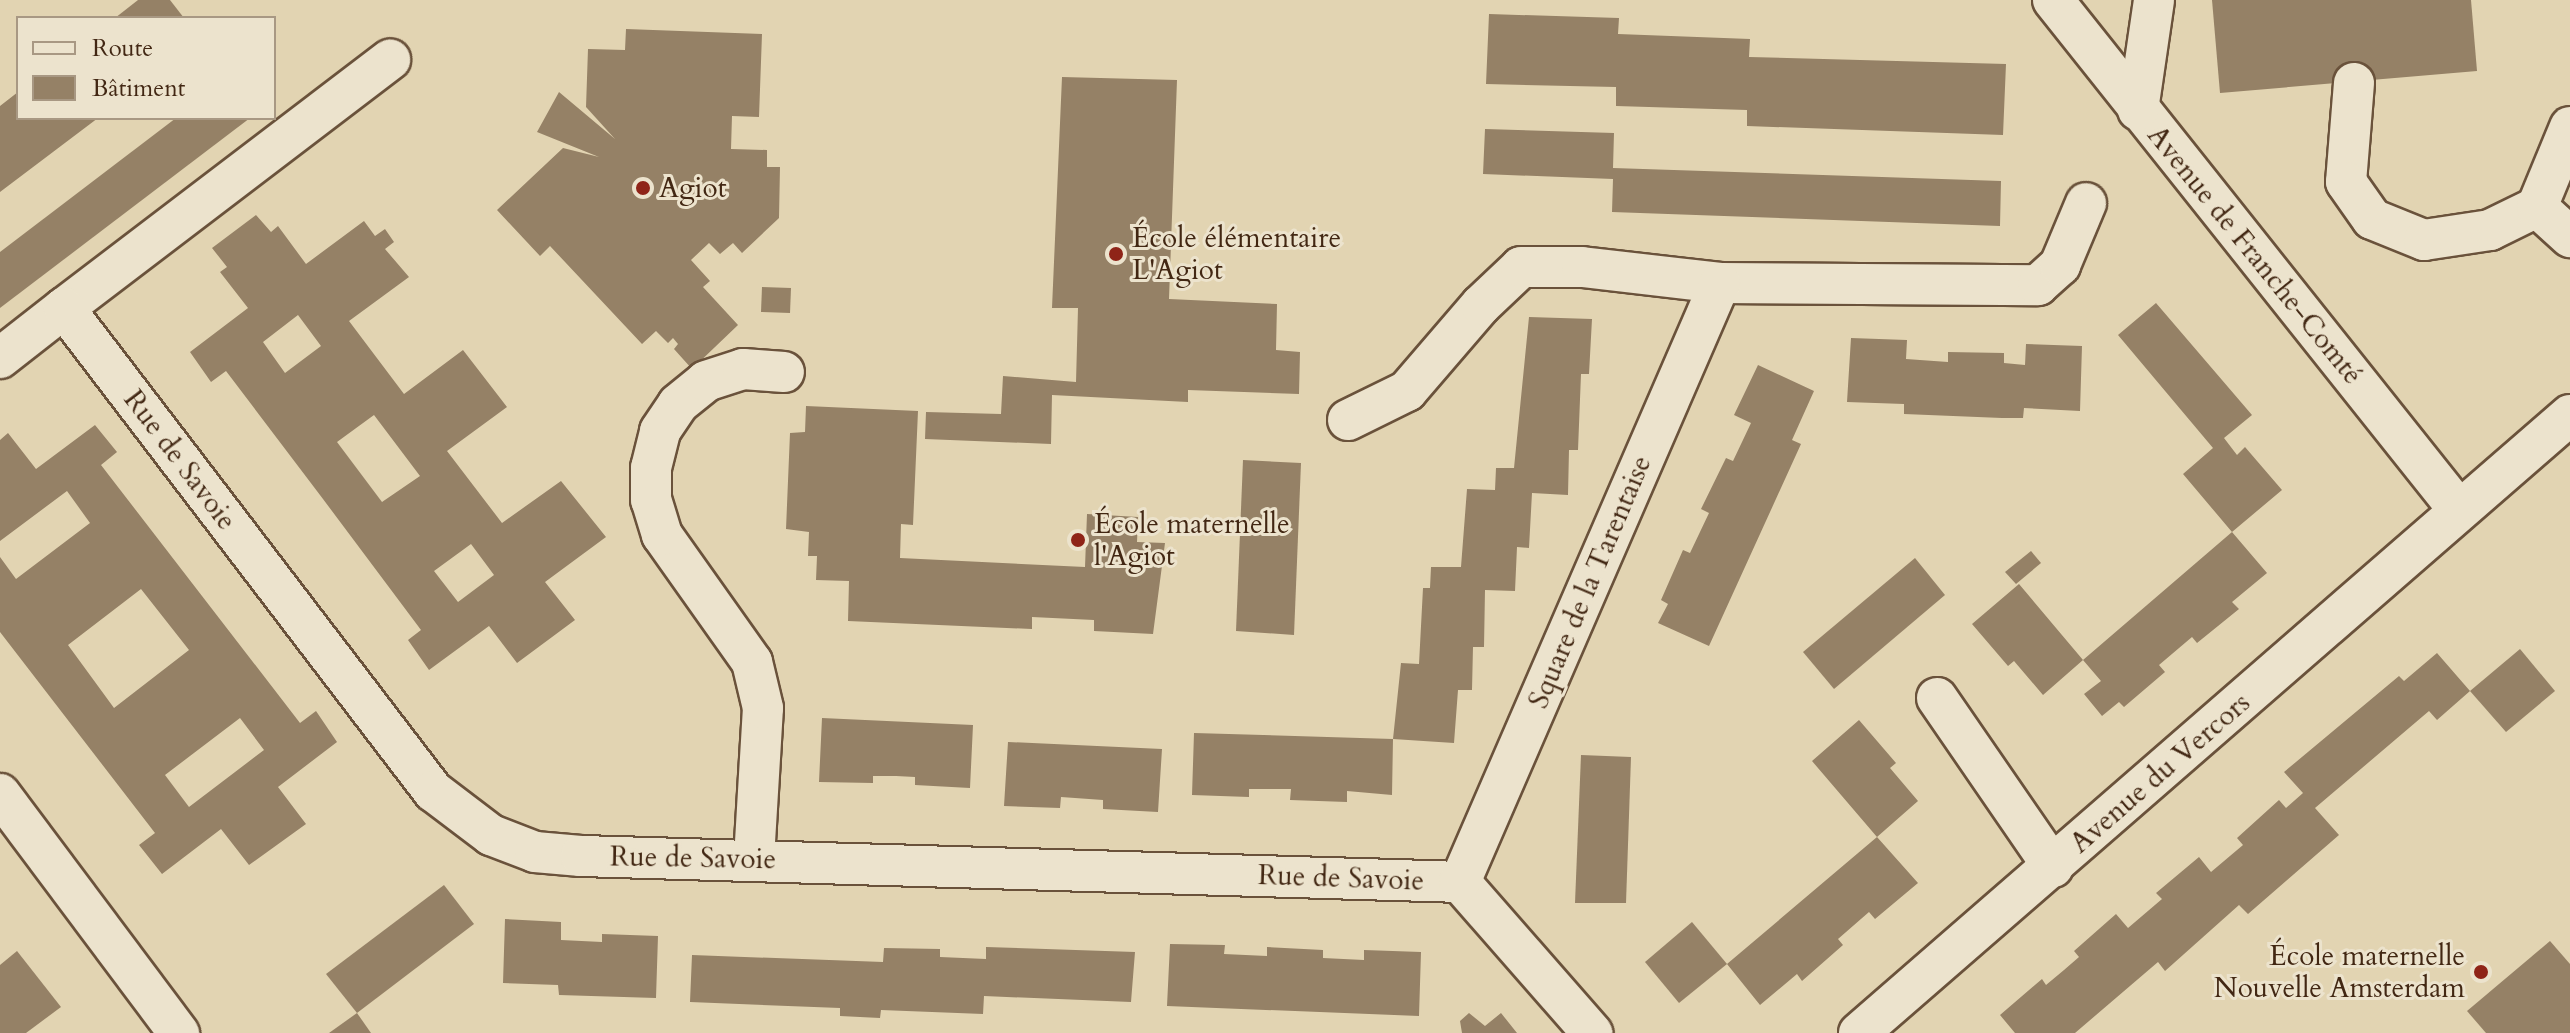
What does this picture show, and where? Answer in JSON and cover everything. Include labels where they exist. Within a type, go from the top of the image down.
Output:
[{"type":"street","name":"Avenue de Franche-Comté","points":[[2053,0],[2458,509]]},
{"type":"street","points":[[2138,110],[2154,0]]},
{"type":"street","points":[[0,358],[390,60]]},
{"type":"street","points":[[2354,83],[2346,182],[2372,219],[2424,240],[2490,230],[2537,207],[2570,127]]},
{"type":"street","points":[[1348,420],[1407,391],[1481,305],[1521,267],[1582,267],[1720,283],[2038,285],[2060,265],[2086,203]]},
{"type":"street","points":[[2537,207],[2570,237]]},
{"type":"street","name":"Square de la Tarentaise","points":[[1460,882],[1720,283]]},
{"type":"street","name":"Rue de Savoie","points":[[64,308],[433,791],[460,815],[491,835],[535,852],[1460,882],[1592,1033]]},
{"type":"street","points":[[754,859],[763,708],[752,662],[662,535],[651,500],[651,468],[660,431],[678,404],[706,381],[743,369],[784,372]]},
{"type":"street","name":"Avenue du Vercors","points":[[1859,1033],[2053,867],[2458,509],[2565,429]]},
{"type":"street","points":[[1937,698],[2053,867]]},
{"type":"street","points":[[0,794],[179,1033]]},
{"type":"building","points":[[138,0],[170,0],[182,16],[118,16]]},
{"type":"building","points":[[2212,0],[2471,0],[2477,71],[2220,93]]},
{"type":"building","points":[[1489,14],[1619,18],[1618,34],[1750,39],[1749,57],[2006,64],[2003,135],[1747,126],[1747,110],[1616,106],[1616,87],[1486,84]]},
{"type":"building","name":"Agiot","points":[[626,29],[762,34],[759,117],[732,116],[731,149],[767,150],[767,167],[780,167],[779,218],[742,253],[733,243],[720,254],[709,243],[691,260],[710,281],[703,287],[738,325],[692,369],[674,349],[678,344],[673,338],[668,343],[656,331],[642,344],[550,246],[540,256],[497,210],[563,148],[599,157],[537,132],[559,92],[615,139],[586,107],[588,49],[625,50]]},
{"type":"building","points":[[1062,77],[1177,80],[1169,299],[1277,304],[1276,350],[1300,352],[1299,394],[1188,390],[1188,402],[1052,395],[1051,444],[925,439],[926,412],[1001,414],[1003,376],[1076,382],[1078,308],[1052,308]]},
{"type":"building","points":[[16,94],[16,120],[95,120],[0,192],[0,106]]},
{"type":"building","points":[[173,120],[247,120],[0,308],[0,252]]},
{"type":"building","points":[[1485,129],[1614,133],[1613,168],[2001,181],[2000,226],[1612,212],[1613,179],[1483,174]]},
{"type":"building","points":[[256,215],[271,232],[278,226],[306,264],[364,221],[375,236],[385,229],[394,242],[385,249],[409,277],[349,321],[404,394],[463,350],[507,407],[447,451],[502,523],[561,481],[606,537],[545,582],[575,620],[517,663],[489,626],[429,670],[408,640],[421,630],[323,499],[226,371],[211,382],[190,352],[248,308],[220,272],[227,267],[212,248]],"holes":[[[298,315],[321,346],[285,373],[263,342]],[[374,415],[420,476],[382,502],[337,442]],[[471,544],[494,575],[458,602],[434,571]]]},
{"type":"building","points":[[762,287],[791,288],[790,313],[761,312]]},
{"type":"building","points":[[2156,303],[2252,415],[2224,438],[2237,455],[2245,447],[2282,490],[2232,532],[2183,474],[2213,448],[2118,335]]},
{"type":"building","points":[[1529,317],[1592,319],[1589,374],[1581,374],[1578,450],[1569,450],[1568,495],[1532,493],[1529,548],[1517,547],[1515,591],[1485,590],[1484,647],[1473,647],[1472,690],[1458,690],[1454,743],[1393,739],[1401,663],[1419,664],[1423,588],[1430,588],[1431,567],[1461,567],[1467,489],[1495,490],[1496,468],[1514,468]]},
{"type":"building","points":[[1851,338],[1907,340],[1906,359],[1948,362],[1948,352],[2004,353],[2004,363],[2025,365],[2026,344],[2082,346],[2080,411],[2024,408],[2023,418],[2002,418],[1904,414],[1904,404],[1847,402]]},
{"type":"building","points":[[1758,365],[1814,391],[1792,440],[1801,444],[1709,646],[1658,623],[1668,604],[1661,600],[1683,550],[1690,553],[1709,513],[1701,509],[1726,458],[1733,461],[1751,423],[1734,415]]},
{"type":"building","points":[[806,406],[918,411],[913,525],[901,524],[900,558],[1085,567],[1087,514],[1138,517],[1137,542],[1165,543],[1153,634],[1094,631],[1094,620],[1032,617],[1032,629],[848,621],[849,581],[816,580],[817,556],[808,556],[809,532],[786,529],[790,433],[805,432]]},
{"type":"building","points":[[95,425],[117,452],[101,465],[300,723],[316,711],[337,742],[278,787],[306,824],[249,865],[221,829],[162,874],[139,845],[155,833],[0,632],[0,557],[16,579],[90,523],[67,491],[0,541],[0,440],[8,433],[36,469]],"holes":[[[141,589],[189,650],[114,708],[68,645]],[[240,718],[264,750],[189,807],[165,775]]]},
{"type":"building","points":[[1243,460],[1301,463],[1294,635],[1236,631]]},
{"type":"building","points":[[2232,532],[2267,573],[2232,602],[2239,609],[2197,643],[2192,637],[2159,665],[2165,672],[2124,707],[2119,702],[2102,716],[2084,694],[2101,681],[2083,660]]},
{"type":"building","points":[[2031,551],[2041,563],[2016,584],[2005,572]]},
{"type":"building","points":[[1915,558],[1945,595],[1834,689],[1803,652]]},
{"type":"building","points":[[2019,584],[2083,660],[2043,695],[2014,661],[2008,666],[1972,624]]},
{"type":"building","points":[[2520,649],[2555,691],[2506,732],[2470,691]]},
{"type":"building","points":[[2437,653],[2470,691],[2437,720],[2429,711],[2315,808],[2339,835],[2248,914],[2239,905],[2165,971],[2158,962],[2075,1033],[2015,1033],[2000,1015],[2042,979],[2046,985],[2079,957],[2074,951],[2116,914],[2128,928],[2162,899],[2156,893],[2199,857],[2211,872],[2243,845],[2237,838],[2279,800],[2286,808],[2303,793],[2284,772],[2399,676],[2404,681]]},
{"type":"building","points":[[822,718],[973,725],[970,788],[915,785],[915,777],[896,776],[873,776],[873,783],[819,782]]},
{"type":"building","points":[[1859,720],[1896,763],[1890,768],[1918,801],[1877,837],[1812,761]]},
{"type":"building","points":[[1194,733],[1393,739],[1392,795],[1347,791],[1347,802],[1290,800],[1291,789],[1249,789],[1249,797],[1192,795]]},
{"type":"building","points":[[1008,742],[1162,749],[1158,812],[1103,809],[1103,800],[1061,797],[1060,808],[1004,806]]},
{"type":"building","points":[[1581,755],[1631,757],[1626,903],[1575,903]]},
{"type":"building","points":[[1877,837],[1918,883],[1875,919],[1869,912],[1838,939],[1843,945],[1802,981],[1797,974],[1760,1005],[1727,964]]},
{"type":"building","points":[[444,885],[474,924],[357,1013],[326,974]]},
{"type":"building","points":[[505,919],[561,922],[561,940],[602,942],[602,934],[658,936],[656,998],[559,995],[558,985],[503,983]]},
{"type":"building","points":[[1692,922],[1727,964],[1679,1003],[1645,962]]},
{"type":"building","points":[[2550,941],[2570,964],[2570,1033],[2486,1033],[2467,1011]]},
{"type":"building","points":[[1170,944],[1225,945],[1224,954],[1267,956],[1267,947],[1323,950],[1323,958],[1364,960],[1364,950],[1421,952],[1419,1016],[1167,1006]]},
{"type":"building","points":[[986,947],[1135,952],[1131,1002],[984,996],[983,1014],[881,1010],[880,1018],[840,1016],[840,1008],[690,1002],[692,955],[883,962],[884,948],[940,949],[940,957],[986,959]]},
{"type":"building","points":[[17,951],[61,1007],[26,1033],[0,1033],[0,965]]},
{"type":"building","points":[[357,1013],[371,1033],[329,1033]]},
{"type":"building","points":[[1469,1013],[1485,1026],[1501,1013],[1517,1033],[1462,1033],[1460,1021]]},
{"type":"place","name":"Agiot","points":[[643,188]]},
{"type":"place","name":"École élémentaire L'Agiot","points":[[1116,254]]},
{"type":"place","name":"École maternelle l'Agiot","points":[[1078,540]]},
{"type":"place","name":"École maternelle Nouvelle Amsterdam","points":[[2481,972]]}]
